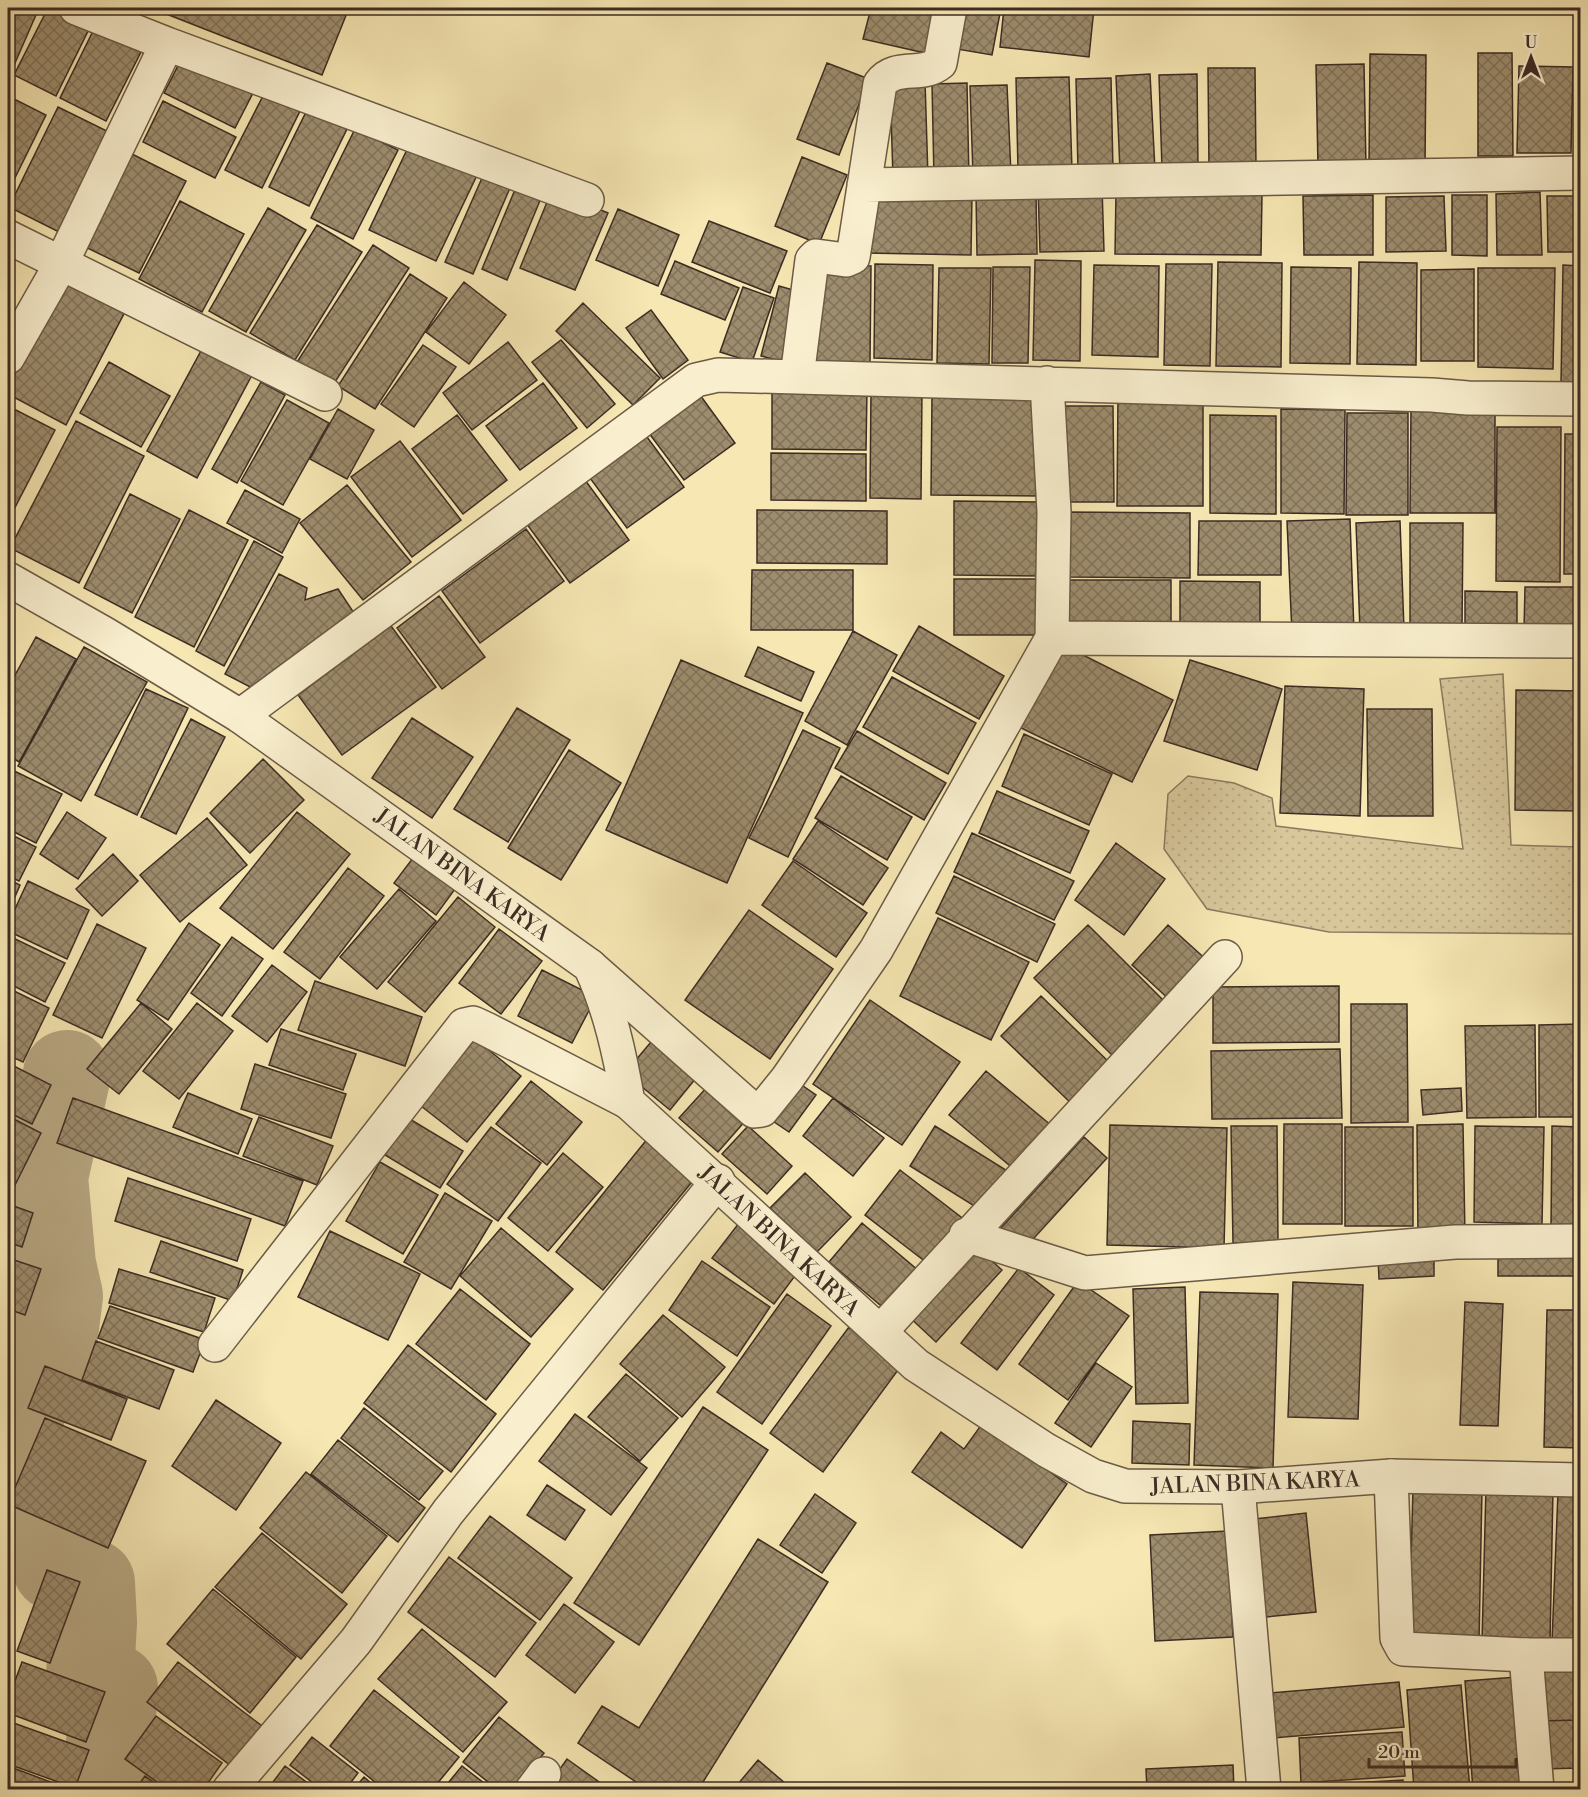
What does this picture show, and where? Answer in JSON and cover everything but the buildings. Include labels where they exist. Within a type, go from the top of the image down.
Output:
[{"type":"street","points":[[76,8],[586,200]]},
{"type":"street","points":[[797,377],[812,260],[816,256],[846,260],[853,257],[879,84],[892,72],[927,69],[940,63],[950,8]]},
{"type":"street","points":[[8,357],[61,264],[168,44]]},
{"type":"street","points":[[864,185],[1581,173]]},
{"type":"street","points":[[8,237],[325,394]]},
{"type":"street","points":[[240,716],[696,380],[718,375],[1047,383],[1468,398],[1581,399]]},
{"type":"street","points":[[1047,383],[1054,512],[1052,638],[1581,641]]},
{"type":"street","name":"JALAN BINA KARYA","points":[[8,579],[105,634],[240,716],[590,966],[754,1111],[762,1110],[787,1079],[876,950],[1052,638]]},
{"type":"street","points":[[879,1332],[966,1235],[1225,957]]},
{"type":"street","points":[[590,966],[612,1026],[628,1102]]},
{"type":"street","name":"JALAN BINA KARYA","points":[[216,1345],[464,1026],[473,1023],[628,1102],[718,1181],[916,1365],[1046,1450],[1093,1476],[1125,1486],[1238,1487],[1391,1476],[1397,1638],[1403,1649],[1526,1655],[1581,1655]]},
{"type":"street","points":[[229,1790],[356,1641],[448,1512],[718,1181]]},
{"type":"street","points":[[966,1235],[1084,1273],[1455,1242],[1581,1241]]},
{"type":"street","points":[[1391,1476],[1581,1480]]},
{"type":"street","points":[[1238,1487],[1264,1790]]},
{"type":"street","points":[[1526,1655],[1537,1790]]},
{"type":"shaded area","points":[[1503,674],[1511,845],[1580,847],[1580,934],[1329,932],[1207,909],[1164,849],[1168,794],[1188,776],[1234,783],[1272,798],[1276,826],[1463,849],[1440,679]]},
{"type":"waterway","points":[[8,1444],[54,1335],[59,1296],[52,1265],[44,1177],[67,1074]]},
{"type":"waterway","points":[[8,1512],[64,1544],[56,1567],[91,1583],[93,1622],[90,1676],[114,1688],[110,1743],[114,1790]]}]
